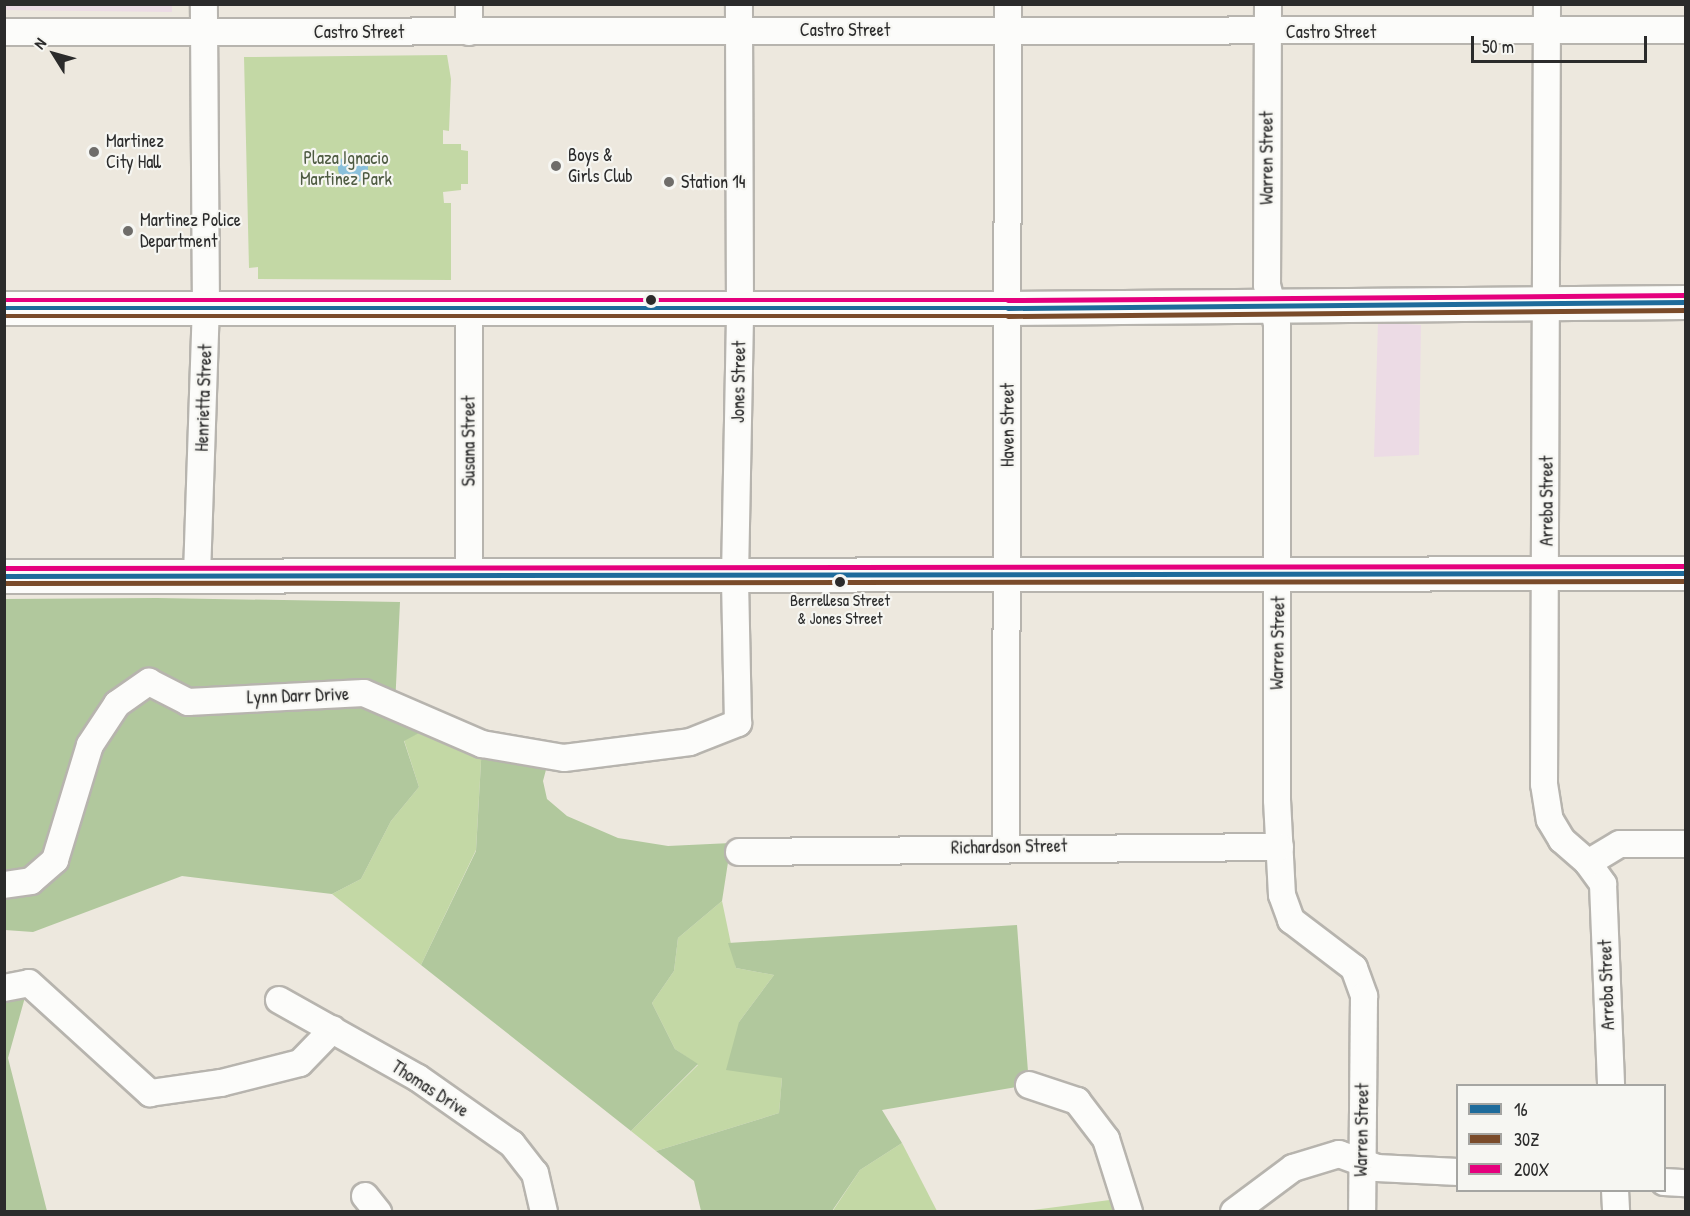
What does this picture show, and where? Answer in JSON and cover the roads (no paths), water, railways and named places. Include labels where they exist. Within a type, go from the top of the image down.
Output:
[{"type":"main road","points":[[4,308],[1008,308],[1686,302]]},
{"type":"main road","points":[[4,576],[469,573],[735,578],[1686,573]]},
{"type":"street","name":"Henrietta Street","points":[[197,575],[206,309],[204,4]]},
{"type":"street","points":[[469,4],[469,32]]},
{"type":"street","name":"Jones Street","points":[[738,723],[735,578],[740,307],[739,4]]},
{"type":"street","name":"Warren Street","points":[[1268,4],[1267,285],[1277,324],[1282,896],[1292,920],[1354,968],[1365,996],[1362,1212]]},
{"type":"street","name":"Arreba Street","points":[[1547,4],[1548,572],[1544,784],[1550,820],[1562,840],[1588,863],[1604,885],[1611,1084]]},
{"type":"street","name":"Castro Street","points":[[4,32],[739,30],[1008,17],[1268,32],[1686,30]]},
{"type":"street","name":"Haven Street","points":[[1006,846],[1008,17]]},
{"type":"street","name":"Susana Street","points":[[469,308],[469,573]]},
{"type":"street","name":"Lynn Darr Drive","points":[[4,885],[31,882],[56,860],[90,745],[117,704],[149,682],[188,702],[364,693],[482,744],[564,758],[690,742],[738,723]]},
{"type":"street","points":[[1588,863],[1620,844],[1686,844]]},
{"type":"street","name":"Richardson Street","points":[[740,852],[1006,846],[1280,846]]},
{"type":"street","points":[[4,988],[29,983],[150,1093],[221,1083],[300,1063],[333,1029]]},
{"type":"street","name":"Thomas Drive","points":[[279,1000],[418,1078],[512,1144],[535,1173],[544,1212]]},
{"type":"street","points":[[1029,1085],[1077,1101],[1106,1138],[1129,1212]]},
{"type":"street","points":[[1234,1212],[1293,1168],[1339,1154],[1377,1168],[1456,1172]]},
{"type":"street","points":[[1666,1182],[1686,1183]]},
{"type":"street","points":[[1615,1192],[1616,1212]]},
{"type":"water","points":[[353,153],[364,157],[368,168],[364,179],[353,183],[342,179],[338,168],[342,157]]},
{"type":"place","name":"Martinez City Hall","points":[[94,152]]},
{"type":"place","name":"Boys & Girls Club","points":[[556,166]]},
{"type":"place","name":"Station 14","points":[[669,182]]},
{"type":"place","name":"Martinez Police Department","points":[[128,231]]},
{"type":"place","name":"Berrellesa Street & Jones Street","points":[[840,582]]},
{"type":"park label","name":"Plaza Ignacio Martinez Park","points":[[346,169]]}]
